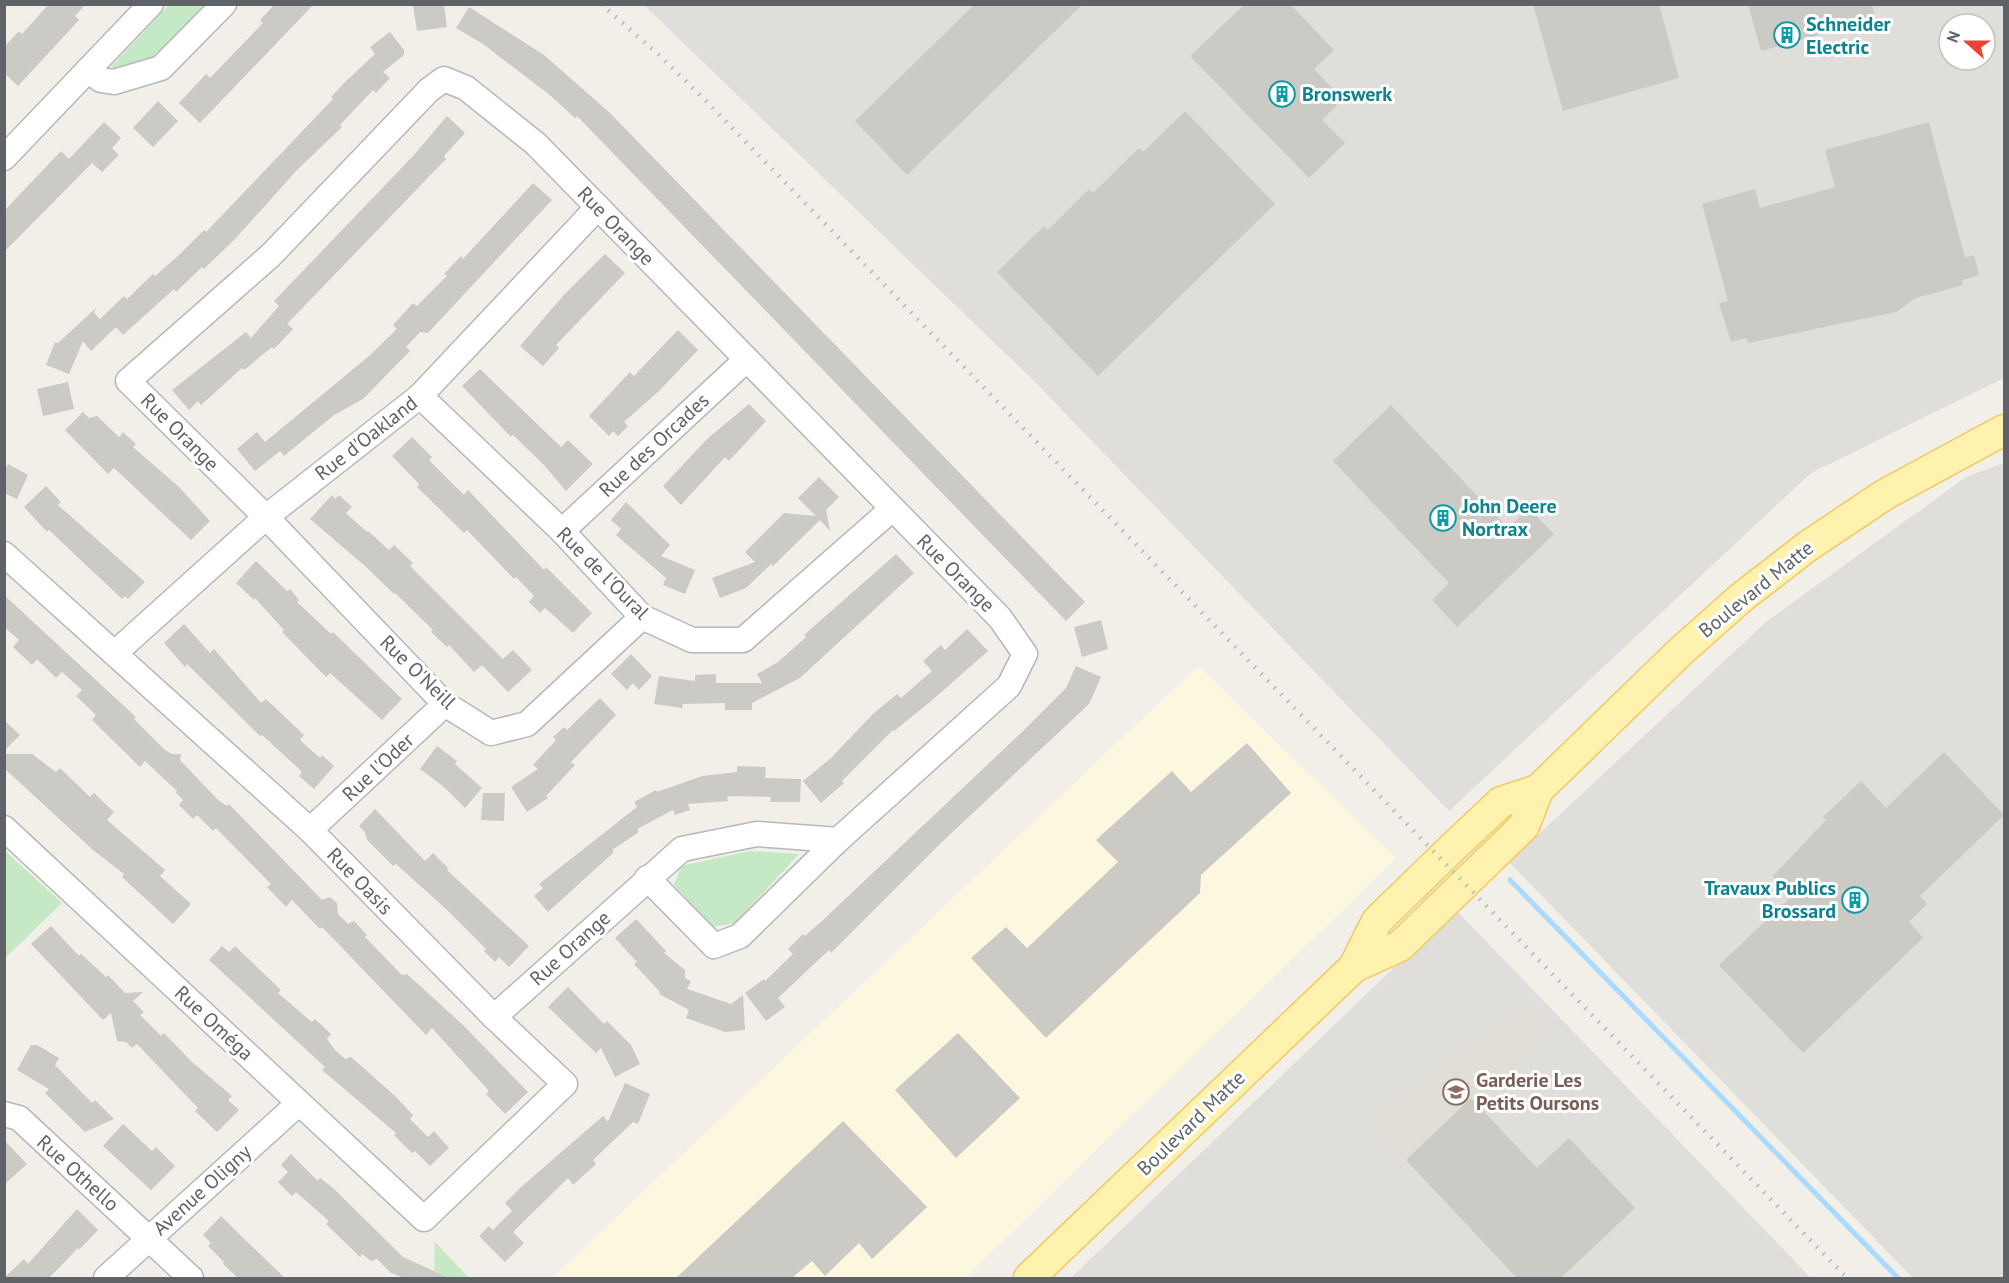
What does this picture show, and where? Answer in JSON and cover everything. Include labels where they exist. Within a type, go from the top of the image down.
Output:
[{"type":"main road","name":"Boulevard Matte","points":[[1029,1278],[1353,967],[1377,921],[1501,802],[1538,790],[1680,652],[1763,580],[1826,533],[1893,489],[2004,430]]},
{"type":"street","points":[[4,158],[151,4]]},
{"type":"street","points":[[88,70],[101,80],[114,82],[161,68],[224,4]]},
{"type":"street","name":"Rue Orange","points":[[266,517],[128,381],[271,255],[429,90],[444,79],[466,88],[536,144],[1000,618],[1025,654],[1009,686],[838,840],[740,936],[714,946],[647,878]]},
{"type":"street","name":"Rue d'Oakland","points":[[116,652],[266,517],[420,396],[598,207]]},
{"type":"street","name":"Rue des Orcades","points":[[562,531],[746,360]]},
{"type":"street","name":"Rue de l'Oural","points":[[420,396],[562,531],[642,617],[693,640],[743,640],[892,509]]},
{"type":"street","name":"Rue O'Neill","points":[[266,517],[445,704],[491,732],[527,724],[642,617]]},
{"type":"street","name":"Rue Oasis","points":[[4,554],[116,652],[310,830],[494,1017],[565,1084],[424,1219]]},
{"type":"street","name":"Rue l'Oder","points":[[310,830],[445,704]]},
{"type":"street","name":"Rue Oméga","points":[[4,828],[424,1219]]},
{"type":"street","name":"Rue Orange","points":[[494,1017],[682,849],[757,834],[838,840]]},
{"type":"street","name":"Avenue Oligny","points":[[106,1278],[299,1103]]},
{"type":"street","name":"Rue Othello","points":[[4,1114],[19,1118],[191,1278]]},
{"type":"shaded area","points":[[644,5],[2004,5],[2004,378],[1811,473],[1449,811],[1035,382]]},
{"type":"shaded area","points":[[2004,463],[2004,1278],[1913,1278],[1509,862],[1766,622],[1966,477]]},
{"type":"shaded area","points":[[1198,666],[1396,858],[965,1278],[552,1278]]},
{"type":"shaded area","points":[[1455,909],[1811,1278],[1071,1278]]},
{"type":"shaded area","name":"Garderie Les Petits Oursons","points":[[1527,1005],[1546,1026],[1531,1042],[1515,1078],[1482,1110],[1497,1126],[1431,1188],[1371,1123]]},
{"type":"green space","points":[[169,5],[207,5],[161,53],[158,50],[155,54],[158,57],[117,69],[111,67]]},
{"type":"green space","points":[[4,850],[62,903],[5,958],[4,958]]},
{"type":"green space","points":[[750,851],[799,854],[735,923],[712,927],[674,885],[681,866]]},
{"type":"green space","points":[[435,1242],[469,1278],[434,1278]]},
{"type":"building","points":[[49,4],[86,4],[75,16],[79,20],[18,86],[4,73],[4,47],[19,31],[22,34]]},
{"type":"building","points":[[275,4],[314,4],[200,123],[179,103],[206,74],[210,78],[263,23],[260,20]]},
{"type":"building","points":[[444,4],[447,27],[417,31],[413,6]]},
{"type":"building","points":[[975,4],[1083,4],[907,175],[855,121]]},
{"type":"building","name":"Bronswerk","points":[[1245,4],[1290,4],[1334,50],[1314,69],[1343,99],[1322,120],[1345,143],[1309,178],[1190,56]]},
{"type":"building","points":[[1533,4],[1659,4],[1679,78],[1563,111]]},
{"type":"building","name":"Schneider Electric","points":[[1748,4],[1872,4],[1876,19],[1761,51]]},
{"type":"building","points":[[469,7],[544,55],[610,113],[1085,602],[1066,621],[577,116],[575,118],[551,96],[483,44],[456,28]]},
{"type":"building","points":[[390,32],[404,50],[404,55],[383,72],[390,78],[376,93],[373,90],[340,125],[342,127],[297,170],[236,238],[204,269],[202,267],[176,292],[174,289],[123,335],[116,327],[91,351],[83,341],[69,374],[46,365],[55,342],[58,343],[96,308],[94,313],[100,319],[124,296],[127,299],[153,274],[155,276],[204,230],[206,232],[333,99],[331,97],[344,83],[375,54],[370,47]]},
{"type":"building","points":[[158,101],[178,121],[153,147],[133,128]]},
{"type":"building","points":[[1185,111],[1275,204],[1098,376],[997,272],[1044,226],[1048,230],[1089,189],[1093,193],[1139,148],[1143,152]]},
{"type":"building","points":[[447,116],[465,133],[444,156],[446,159],[287,324],[293,329],[274,349],[272,347],[244,370],[242,368],[201,405],[198,401],[189,410],[172,390],[246,332],[251,338],[279,306],[274,301],[413,156]]},
{"type":"building","points":[[104,122],[121,138],[112,148],[119,155],[102,172],[92,163],[4,252],[4,211],[61,151],[69,159]]},
{"type":"building","points":[[1929,122],[1965,258],[1974,255],[1979,275],[1962,280],[1963,285],[1916,298],[1896,312],[1748,343],[1746,338],[1731,342],[1719,303],[1728,301],[1702,204],[1755,189],[1760,208],[1835,187],[1825,150]]},
{"type":"building","points":[[533,183],[552,200],[428,333],[420,332],[406,347],[410,351],[363,399],[334,415],[284,456],[280,451],[255,471],[237,449],[257,432],[265,442],[369,356],[397,329],[393,325],[413,303],[417,306],[447,276],[444,274],[461,256],[463,259]]},
{"type":"building","points":[[605,254],[625,273],[556,345],[559,348],[543,366],[520,346],[562,297]]},
{"type":"building","points":[[678,330],[698,350],[659,391],[624,422],[628,426],[618,436],[613,431],[609,436],[589,416],[630,372],[634,376]]},
{"type":"building","points":[[480,369],[561,447],[568,440],[593,464],[566,491],[544,465],[513,435],[511,437],[462,386]]},
{"type":"building","points":[[68,382],[74,409],[43,416],[37,389]]},
{"type":"building","points":[[749,404],[766,421],[729,461],[725,457],[681,505],[663,486],[707,439]]},
{"type":"building","name":"John Deere Nortrax","points":[[1391,405],[1508,528],[1529,508],[1554,534],[1457,627],[1432,600],[1449,583],[1333,461]]},
{"type":"building","points":[[83,412],[89,418],[97,416],[119,437],[123,432],[136,444],[133,447],[179,487],[210,521],[191,540],[114,468],[108,474],[65,430]]},
{"type":"building","points":[[412,437],[432,457],[429,460],[464,495],[468,490],[544,570],[546,567],[592,613],[573,633],[545,608],[540,613],[529,602],[534,596],[516,577],[514,579],[467,530],[464,533],[417,487],[419,484],[392,456]]},
{"type":"building","points":[[8,464],[28,475],[17,499],[4,493],[4,472]]},
{"type":"building","points":[[819,477],[839,497],[826,510],[830,531],[820,520],[773,566],[771,564],[746,588],[720,598],[712,578],[755,562],[745,552],[784,513],[816,516],[798,498]]},
{"type":"building","points":[[46,486],[61,502],[58,505],[145,582],[128,599],[125,596],[122,599],[49,530],[47,532],[24,507]]},
{"type":"building","points":[[332,495],[335,499],[339,495],[352,507],[346,513],[367,532],[389,550],[394,545],[413,563],[410,566],[503,659],[513,650],[532,670],[508,692],[482,665],[474,672],[449,645],[447,647],[431,632],[433,630],[395,593],[310,519]]},
{"type":"building","points":[[626,502],[670,545],[661,556],[695,570],[685,594],[663,585],[666,578],[616,535],[621,529],[611,520]]},
{"type":"building","points":[[896,554],[914,573],[800,678],[752,703],[752,710],[725,710],[725,703],[683,704],[682,708],[654,704],[659,676],[695,681],[695,675],[716,674],[716,683],[762,683],[757,674],[778,662],[806,637],[804,635]]},
{"type":"building","points":[[256,561],[287,591],[290,589],[299,600],[297,602],[331,634],[333,632],[402,699],[382,720],[330,673],[326,677],[282,632],[284,630],[255,598],[254,600],[236,583]]},
{"type":"building","points":[[4,595],[136,717],[134,719],[165,750],[172,754],[181,754],[180,760],[218,800],[227,806],[229,804],[322,900],[330,897],[337,903],[338,914],[348,924],[354,921],[367,935],[365,937],[402,975],[407,974],[463,1025],[528,1092],[505,1114],[486,1094],[489,1091],[432,1028],[426,1035],[322,927],[320,929],[292,900],[286,907],[267,887],[271,884],[216,828],[213,831],[197,815],[193,819],[179,805],[183,800],[176,793],[177,791],[145,761],[140,767],[92,720],[96,715],[76,696],[82,690],[62,672],[56,678],[37,659],[32,665],[13,647],[19,640],[4,627]]},
{"type":"building","points":[[1101,620],[1108,649],[1082,657],[1074,627]]},
{"type":"building","points":[[184,624],[210,653],[214,649],[261,703],[266,699],[304,735],[300,740],[320,758],[322,755],[334,766],[314,789],[299,776],[302,772],[297,767],[262,735],[260,736],[187,664],[185,667],[164,643]]},
{"type":"building","points":[[967,629],[988,651],[930,702],[893,730],[842,781],[844,783],[821,803],[803,781],[831,758],[873,714],[897,694],[901,698],[932,671],[923,661],[941,645],[945,650]]},
{"type":"building","points":[[631,654],[652,676],[639,690],[633,683],[627,690],[611,674]]},
{"type":"building","points":[[1076,666],[1101,677],[1089,704],[942,842],[831,953],[829,950],[778,998],[785,1007],[766,1021],[745,993],[764,979],[765,981],[793,954],[788,949],[803,934],[805,936],[823,920],[1022,732],[1066,688]]},
{"type":"building","points":[[600,698],[616,715],[571,762],[575,765],[546,796],[548,798],[527,812],[511,787],[538,769],[533,765],[556,740],[553,737],[564,727],[567,730]]},
{"type":"building","points":[[4,720],[20,735],[4,751]]},
{"type":"building","points":[[1247,743],[1291,793],[1201,875],[1200,893],[1046,1038],[971,958],[1006,927],[1027,948],[1118,862],[1096,840],[1172,771],[1191,792]]},
{"type":"building","points":[[437,746],[457,761],[455,764],[482,788],[465,808],[444,787],[420,769]]},
{"type":"building","name":"Travaux Publics Brossard","points":[[1944,752],[2004,815],[1920,896],[1927,904],[1909,922],[1923,938],[1803,1053],[1719,965],[1792,896],[1773,876],[1826,820],[1823,817],[1861,781],[1886,808]]},
{"type":"building","points":[[4,754],[32,754],[56,772],[60,768],[90,797],[94,793],[114,812],[107,820],[165,870],[160,876],[191,904],[173,924],[122,877],[124,874],[93,850],[4,768]]},
{"type":"building","points":[[737,766],[766,767],[765,778],[801,779],[800,802],[770,802],[771,797],[727,796],[728,801],[688,804],[690,810],[675,815],[673,810],[637,829],[639,832],[612,850],[614,852],[548,912],[534,896],[543,888],[539,884],[637,807],[634,802],[656,790],[657,792],[702,776],[737,772]]},
{"type":"building","points":[[483,793],[505,793],[504,821],[481,820]]},
{"type":"building","points":[[375,809],[425,861],[433,853],[448,868],[447,870],[529,946],[509,967],[499,957],[495,962],[484,951],[486,949],[446,909],[396,864],[393,866],[367,840],[365,832],[359,826]]},
{"type":"building","points":[[636,919],[666,951],[664,953],[685,970],[685,978],[691,981],[687,989],[731,1004],[743,995],[745,1030],[725,1032],[686,1018],[689,1010],[659,994],[660,992],[634,964],[637,962],[615,938]]},
{"type":"building","points":[[51,926],[79,956],[81,954],[106,977],[108,975],[125,993],[143,992],[133,1001],[144,1012],[140,1015],[161,1036],[164,1033],[192,1062],[232,1096],[228,1100],[239,1110],[217,1132],[195,1111],[198,1108],[137,1044],[132,1048],[126,1042],[117,1041],[111,1013],[103,1020],[31,944]]},
{"type":"building","points":[[222,946],[229,952],[235,946],[281,990],[278,993],[312,1022],[315,1019],[331,1034],[327,1039],[335,1050],[345,1059],[351,1057],[394,1095],[413,1115],[410,1119],[428,1137],[434,1131],[449,1148],[430,1166],[415,1151],[412,1153],[394,1135],[396,1133],[322,1070],[325,1067],[209,960]]},
{"type":"building","points":[[568,987],[604,1024],[607,1021],[631,1045],[640,1064],[615,1077],[601,1048],[596,1053],[548,1007]]},
{"type":"building","points":[[958,1033],[1020,1098],[956,1158],[895,1090]]},
{"type":"building","points":[[31,1045],[37,1045],[59,1058],[55,1065],[92,1103],[95,1100],[114,1119],[85,1132],[45,1093],[49,1089],[17,1070]]},
{"type":"building","points":[[625,1083],[650,1094],[638,1124],[633,1122],[593,1160],[596,1164],[573,1185],[568,1178],[513,1232],[524,1243],[505,1262],[479,1236],[489,1226],[493,1230],[512,1211],[505,1203],[521,1187],[603,1116],[608,1122]]},
{"type":"building","points":[[1471,1098],[1537,1168],[1569,1138],[1635,1208],[1561,1278],[1517,1278],[1406,1160]]},
{"type":"building","points":[[843,1121],[927,1207],[872,1259],[859,1243],[825,1276],[812,1261],[792,1278],[676,1278]]},
{"type":"building","points":[[123,1124],[152,1151],[156,1147],[175,1166],[151,1190],[103,1146]]},
{"type":"building","points":[[4,1140],[27,1164],[4,1185]]},
{"type":"building","points":[[291,1154],[318,1181],[320,1178],[332,1187],[403,1257],[449,1278],[404,1278],[391,1273],[377,1259],[371,1261],[362,1254],[360,1257],[326,1224],[329,1221],[296,1192],[292,1196],[278,1182],[288,1172],[281,1165]]},
{"type":"building","points":[[77,1209],[98,1230],[79,1250],[78,1248],[49,1278],[4,1278],[24,1259],[28,1264]]},
{"type":"building","points":[[221,1216],[285,1278],[238,1278],[223,1264],[224,1262],[208,1246],[211,1243],[203,1235]]},
{"type":"waterway","points":[[1510,880],[1898,1278]]},
{"type":"railway","points":[[601,4],[658,54],[707,102],[1847,1278]]},
{"type":"place","name":"Schneider Electric","points":[[1787,35]]},
{"type":"place","name":"Bronswerk","points":[[1282,94]]},
{"type":"place","name":"John Deere Nortrax","points":[[1443,518]]},
{"type":"place","name":"Travaux Publics Brossard","points":[[1855,900]]},
{"type":"place","name":"Garderie Les Petits Oursons","points":[[1456,1092]]}]
